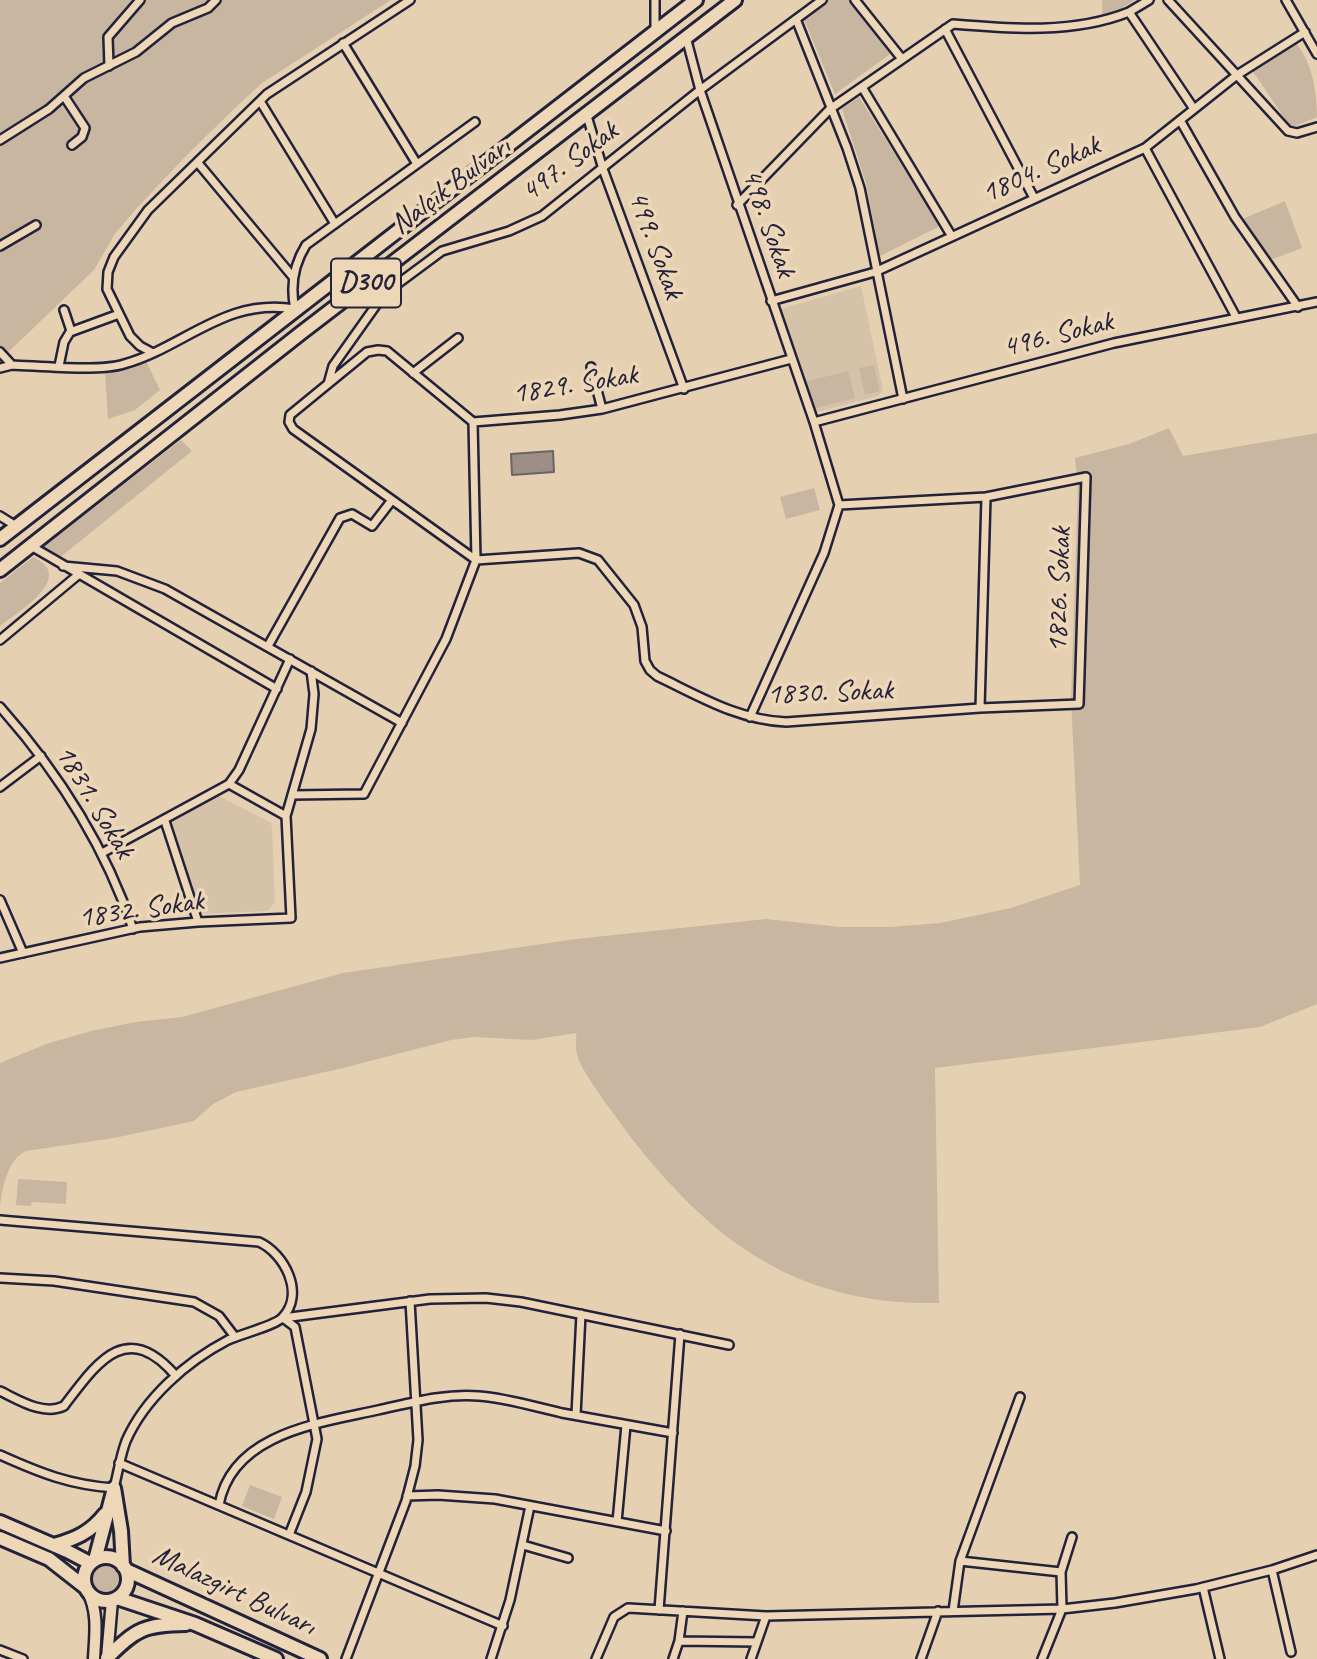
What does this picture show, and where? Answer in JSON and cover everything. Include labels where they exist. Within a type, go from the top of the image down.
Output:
[{"type":"highway","name":"Nalçık Bulvarı","points":[[0,539],[696,0]]},
{"type":"highway","name":"Nalçık Bulvarı","points":[[0,570],[290,342],[735,0]]},
{"type":"highway","points":[[87,1590],[84,1578],[92,1562],[114,1489]]},
{"type":"highway","points":[[0,1538],[49,1559],[96,1599],[114,1599],[126,1586],[114,1489]]},
{"type":"highway","points":[[54,1545],[85,1534],[109,1508]]},
{"type":"highway","points":[[0,1522],[92,1562],[110,1558],[124,1568]]},
{"type":"highway","name":"Malazgirt Bulvarı","points":[[124,1568],[320,1659]]},
{"type":"highway","name":"Malazgirt Bulvarı","points":[[114,1599],[195,1624],[276,1659]]},
{"type":"highway","points":[[107,1659],[127,1638],[141,1630],[164,1625],[195,1624]]},
{"type":"street","points":[[109,66],[108,37],[140,0]]},
{"type":"street","points":[[0,140],[49,109],[84,78],[136,52],[172,23],[208,8],[216,0]]},
{"type":"street","points":[[153,353],[130,336],[107,289],[111,261],[148,210],[267,94],[410,0]]},
{"type":"street","points":[[655,0],[655,32]]},
{"type":"street","name":"497. Sokak","points":[[328,384],[333,366],[384,294],[442,251],[509,231],[542,216],[700,90],[822,0]]},
{"type":"street","points":[[855,0],[902,60]]},
{"type":"street","points":[[737,205],[830,109],[953,23],[1005,29],[1043,28],[1113,18],[1149,0]]},
{"type":"street","points":[[1168,0],[1288,131],[1297,133],[1317,127]]},
{"type":"street","points":[[1286,0],[1317,54]]},
{"type":"street","points":[[1129,12],[1194,109]]},
{"type":"street","points":[[796,19],[860,188],[903,399]]},
{"type":"street","points":[[945,29],[1034,198]]},
{"type":"street","name":"1804. Sokak","points":[[771,301],[875,272],[1145,148],[1237,75],[1305,32]]},
{"type":"street","name":"498. Sokak","points":[[686,36],[700,90],[737,205],[814,422],[839,505]]},
{"type":"street","points":[[343,43],[417,164]]},
{"type":"street","points":[[862,87],[951,236]]},
{"type":"street","points":[[64,96],[85,128],[82,136],[72,145]]},
{"type":"street","points":[[260,101],[335,224]]},
{"type":"street","name":"499. Sokak","points":[[587,116],[603,169],[684,389]]},
{"type":"street","points":[[1180,120],[1235,217],[1298,307]]},
{"type":"street","points":[[0,368],[12,365],[121,365],[153,353],[200,327],[229,316],[269,307],[295,309],[293,276],[306,245],[475,122]]},
{"type":"street","points":[[1145,148],[1236,317]]},
{"type":"street","points":[[198,163],[293,276]]},
{"type":"street","points":[[0,246],[36,225]]},
{"type":"street","name":"496. Sokak","points":[[814,422],[1115,343],[1317,302]]},
{"type":"street","points":[[64,310],[71,331]]},
{"type":"street","points":[[59,366],[64,342],[71,331],[119,314]]},
{"type":"street","points":[[413,373],[458,338]]},
{"type":"street","name":"1829. Sokak","points":[[328,384],[367,352],[387,351],[473,422],[602,409],[791,359]]},
{"type":"street","points":[[0,352],[12,365]]},
{"type":"street","points":[[592,367],[602,409]]},
{"type":"street","points":[[328,384],[290,415],[290,425],[476,560]]},
{"type":"street","points":[[292,795],[364,793],[450,630],[476,560],[473,422]]},
{"type":"street","name":"1826. Sokak","points":[[986,497],[1086,477],[1079,704]]},
{"type":"street","points":[[750,718],[824,553],[839,505],[986,497],[980,708]]},
{"type":"street","points":[[268,646],[340,518],[352,514],[372,526],[392,500]]},
{"type":"street","points":[[0,516],[16,526]]},
{"type":"street","points":[[32,546],[276,689]]},
{"type":"street","name":"1830. Sokak","points":[[476,560],[579,553],[593,557],[601,563],[634,606],[642,627],[643,656],[650,670],[657,676],[750,718],[786,722],[1079,704]]},
{"type":"street","points":[[63,566],[105,569],[134,575],[165,589],[401,723]]},
{"type":"street","points":[[0,640],[78,575]]},
{"type":"street","points":[[102,853],[229,784],[239,770],[290,659]]},
{"type":"street","points":[[229,784],[286,816],[311,729],[314,705],[312,671]]},
{"type":"street","name":"1831. Sokak","points":[[0,707],[41,757],[76,807],[117,885],[133,929]]},
{"type":"street","points":[[0,787],[41,757]]},
{"type":"street","name":"1832. Sokak","points":[[0,958],[133,929],[198,922],[291,918],[286,816]]},
{"type":"street","points":[[165,821],[198,922]]},
{"type":"street","points":[[0,900],[23,953]]},
{"type":"street","points":[[0,1220],[258,1242],[277,1254],[288,1274],[291,1294],[283,1318]]},
{"type":"street","points":[[0,1278],[54,1281],[194,1302],[219,1316],[235,1337]]},
{"type":"street","points":[[0,1455],[61,1481],[114,1489],[125,1444],[138,1420],[176,1376],[201,1356],[235,1337],[283,1318],[410,1301],[486,1298],[521,1302],[729,1345]]},
{"type":"street","points":[[346,1659],[407,1496],[417,1453],[410,1301]]},
{"type":"street","points":[[576,1415],[581,1314]]},
{"type":"street","points":[[283,1318],[295,1327],[317,1439],[301,1506],[289,1535]]},
{"type":"street","points":[[659,1610],[680,1334]]},
{"type":"street","points":[[0,1391],[44,1410],[57,1409],[64,1406],[103,1359],[132,1349],[158,1357],[176,1376]]},
{"type":"street","points":[[219,1505],[226,1482],[245,1458],[274,1440],[315,1425],[416,1402],[478,1395],[673,1433]]},
{"type":"street","points":[[953,1611],[960,1561],[1020,1396]]},
{"type":"street","points":[[617,1522],[626,1424]]},
{"type":"street","points":[[119,1463],[503,1626]]},
{"type":"street","points":[[407,1496],[451,1495],[495,1499],[666,1531]]},
{"type":"street","points":[[491,1659],[503,1626],[530,1506]]},
{"type":"street","points":[[1042,1659],[1062,1609],[1061,1572],[1072,1537]]},
{"type":"street","points":[[523,1545],[568,1558]]},
{"type":"street","points":[[596,1659],[612,1621],[617,1614],[632,1608],[766,1616],[1062,1609],[1115,1603],[1203,1587],[1272,1570],[1317,1555]]},
{"type":"street","points":[[960,1561],[1061,1572]]},
{"type":"street","points":[[1272,1570],[1291,1652]]},
{"type":"street","points":[[1203,1587],[1220,1659]]},
{"type":"street","points":[[87,1590],[96,1618],[94,1659]]},
{"type":"street","points":[[107,1659],[114,1599]]},
{"type":"street","points":[[673,1659],[679,1641],[683,1611]]},
{"type":"street","points":[[921,1659],[938,1611]]},
{"type":"street","points":[[751,1659],[766,1616]]},
{"type":"street","points":[[679,1641],[757,1642]]},
{"type":"street","points":[[0,1650],[23,1659]]},
{"type":"shaded area","points":[[0,0],[391,0],[262,83],[184,158],[136,209],[114,235],[94,270],[0,360]]},
{"type":"shaded area","points":[[828,0],[849,0],[890,54],[835,94],[803,17]]},
{"type":"shaded area","points":[[1102,0],[1135,0],[1102,21]]},
{"type":"shaded area","points":[[1296,43],[1306,59],[1312,78],[1317,117],[1291,128],[1252,70]]},
{"type":"shaded area","points":[[859,97],[940,226],[880,256],[866,183],[842,109]]},
{"type":"shaded area","points":[[1285,201],[1302,248],[1260,264],[1233,223]]},
{"type":"shaded area","points":[[861,286],[883,390],[878,396],[813,413],[774,311]]},
{"type":"shaded area","points":[[146,361],[160,390],[135,410],[108,419],[105,372]]},
{"type":"shaded area","points":[[874,365],[880,391],[865,395],[859,368]]},
{"type":"shaded area","points":[[848,371],[855,398],[812,409],[805,382]]},
{"type":"shaded area","points":[[1169,428],[1183,456],[1317,433],[1317,1004],[1260,1027],[935,1068],[939,1303],[889,1301],[843,1293],[801,1279],[762,1260],[726,1236],[660,1173],[629,1135],[580,1062],[576,1052],[576,1033],[532,1040],[474,1037],[451,1040],[236,1092],[213,1104],[194,1121],[114,1138],[26,1151],[10,1168],[0,1207],[0,1063],[46,1044],[136,1022],[182,1017],[343,973],[576,939],[766,919],[840,927],[940,923],[1011,908],[1080,885],[1071,699],[1078,487],[1075,458],[1129,444]]},
{"type":"shaded area","points":[[181,440],[192,451],[58,559],[42,548]]},
{"type":"shaded area","points":[[553,451],[554,472],[512,475],[511,454]]},
{"type":"shaded area","points":[[814,488],[820,510],[786,519],[780,497]]},
{"type":"shaded area","points":[[33,557],[45,565],[49,574],[47,584],[30,603],[0,626],[0,583]]},
{"type":"shaded area","points":[[217,795],[270,822],[275,902],[268,911],[196,914],[167,823]]},
{"type":"shaded area","points":[[18,1179],[67,1182],[66,1204],[32,1202],[31,1206],[16,1205]]},
{"type":"shaded area","points":[[250,1485],[282,1497],[274,1519],[242,1506]]},
{"type":"shaded area","points":[[106,1563],[117,1568],[122,1579],[117,1590],[106,1595],[95,1590],[90,1579],[95,1568]]}]
